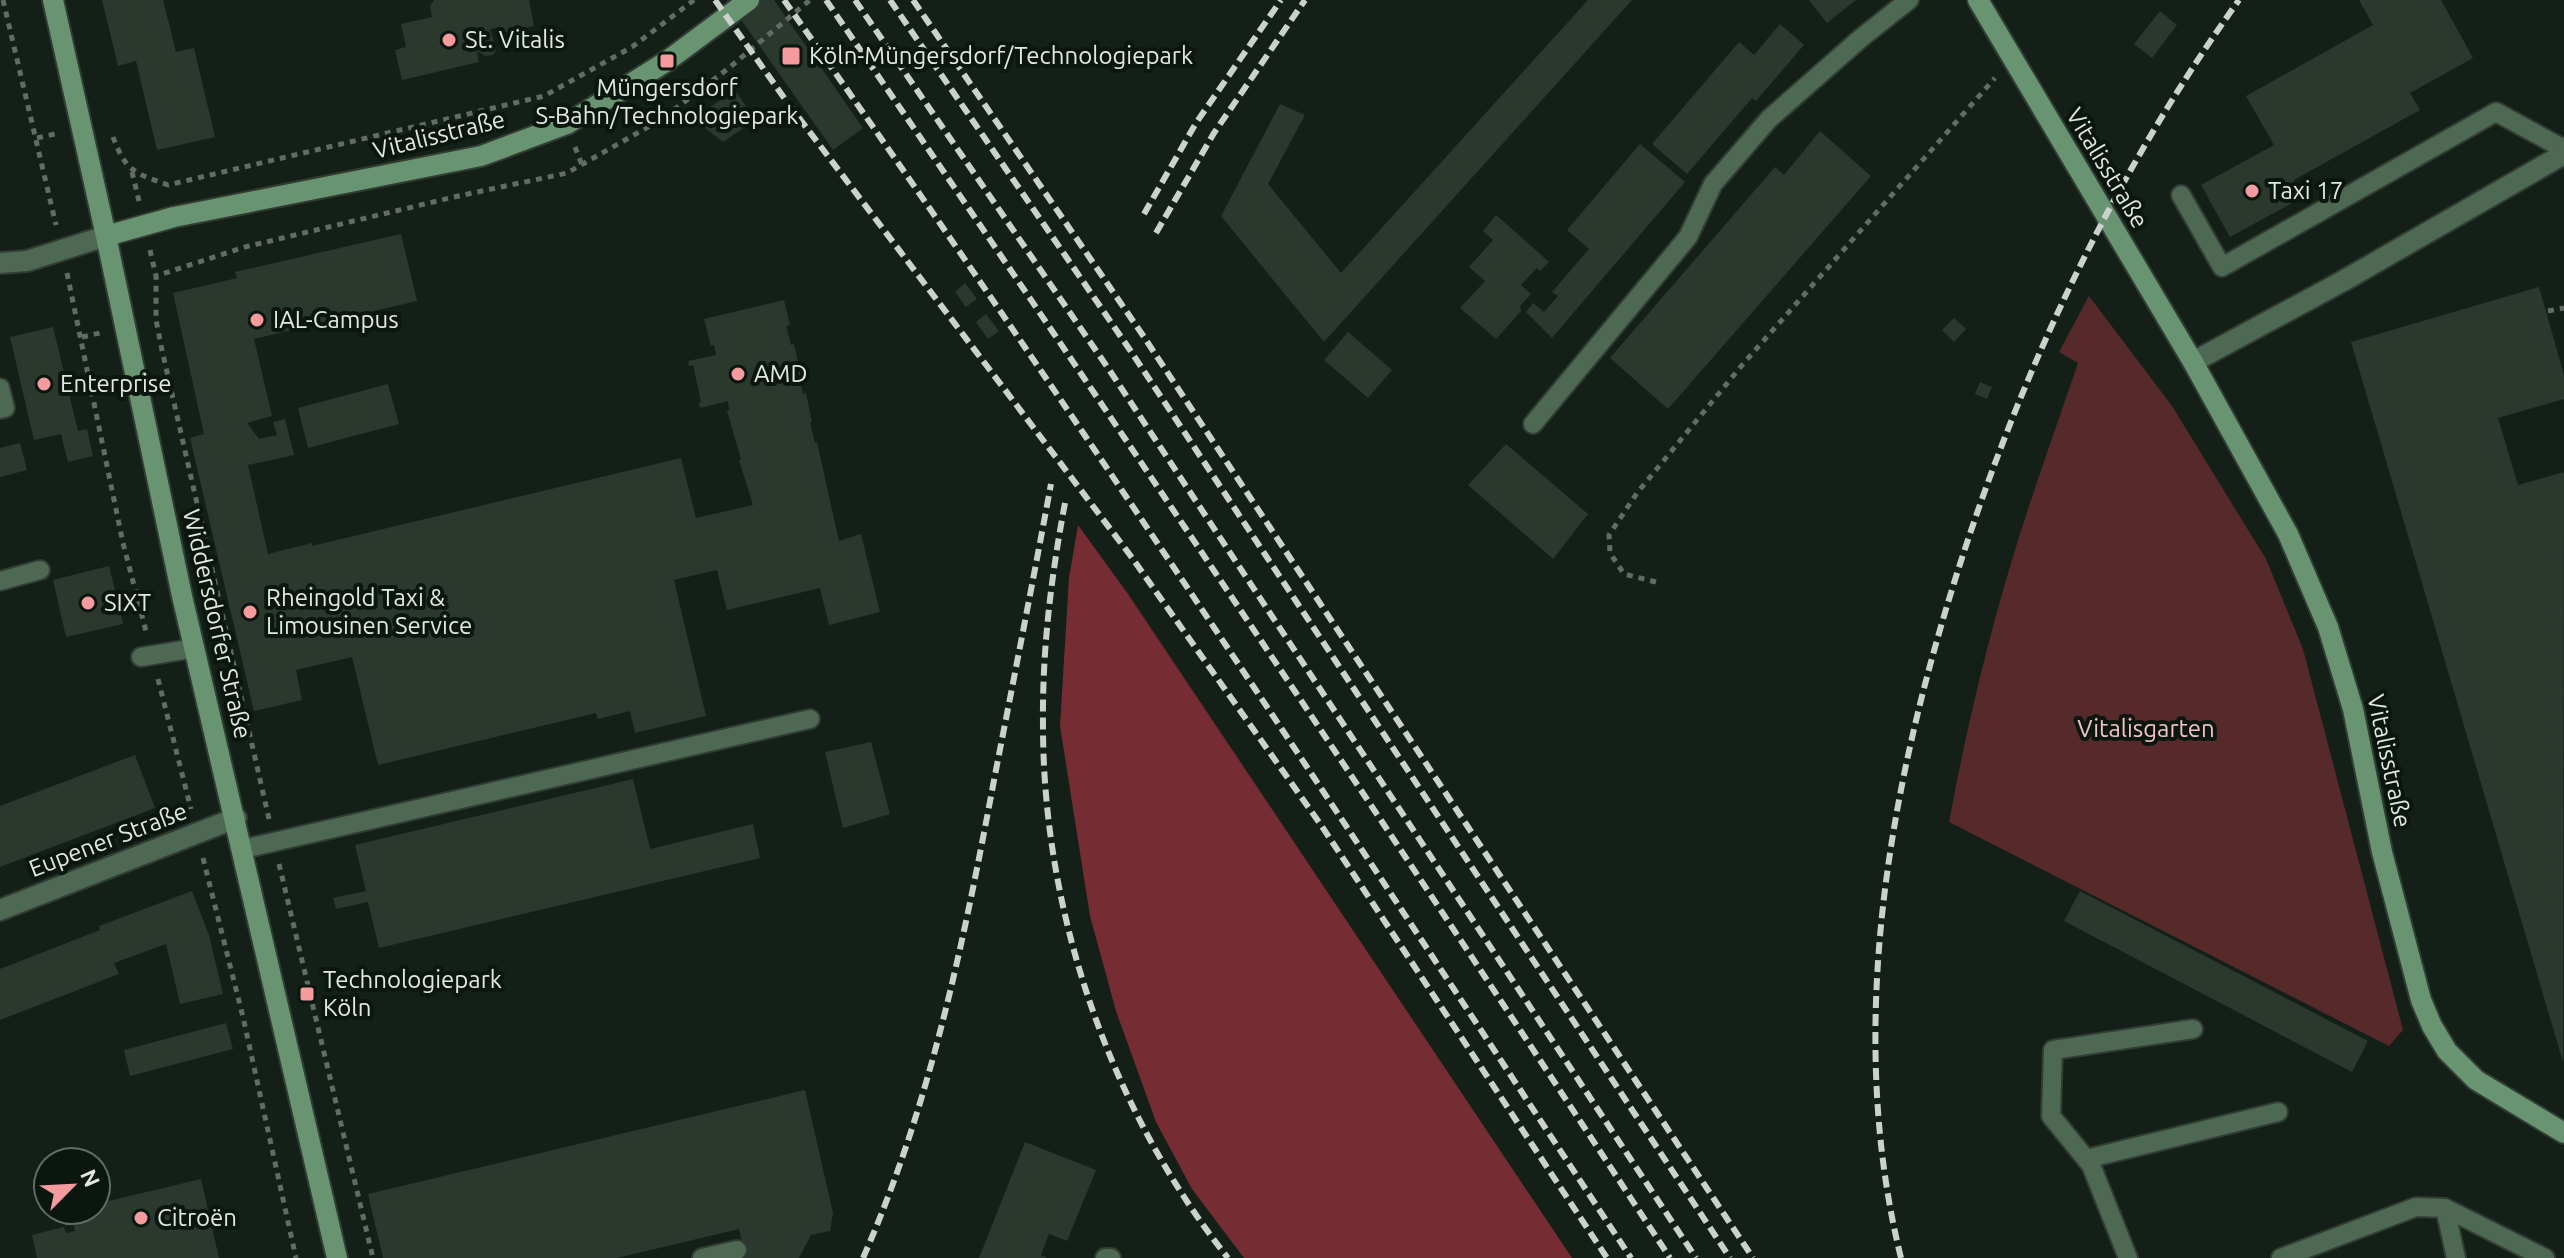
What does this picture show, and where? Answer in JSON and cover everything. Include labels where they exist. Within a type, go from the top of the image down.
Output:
[{"type":"street","name":"Widdersdorfer Straße","points":[[53,0],[195,648],[337,1258]]},
{"type":"street","name":"Vitalisstraße","points":[[106,236],[174,217],[481,156],[567,124],[667,61],[749,0]]},
{"type":"street","name":"Vitalisstraße","points":[[1978,0],[2193,362],[2288,534],[2328,627],[2353,709],[2386,867],[2421,1000],[2432,1026],[2447,1051],[2476,1080],[2564,1133]]},
{"type":"street","points":[[2193,362],[2343,281],[2564,152]]},
{"type":"street","points":[[0,263],[27,261],[106,236]]},
{"type":"street","name":"Eupener Straße","points":[[0,910],[236,818]]},
{"type":"lane","points":[[1533,424],[1688,237],[1713,184],[1769,119],[1909,0]]},
{"type":"lane","points":[[2181,195],[2222,267],[2496,112],[2564,152]]},
{"type":"lane","points":[[0,388],[5,408],[0,409]]},
{"type":"lane","points":[[0,581],[40,570]]},
{"type":"lane","points":[[146,656],[195,648]]},
{"type":"lane","points":[[243,849],[810,719]]},
{"type":"lane","points":[[2128,1258],[2086,1159],[2051,1116],[2053,1050],[2193,1029]]},
{"type":"lane","points":[[2086,1159],[2278,1112]]},
{"type":"lane","points":[[2281,1258],[2416,1207],[2445,1208],[2545,1258]]},
{"type":"lane","points":[[2445,1208],[2456,1258]]},
{"type":"lane","points":[[702,1258],[737,1250]]},
{"type":"path","points":[[3,0],[37,138]]},
{"type":"path","points":[[107,123],[118,151],[132,172],[168,185],[544,96],[632,47],[690,1]]},
{"type":"path","points":[[1656,582],[1624,574],[1610,553],[1609,535],[1637,493],[1811,285],[1981,92],[2013,60]]},
{"type":"path","points":[[693,81],[700,90]]},
{"type":"path","points":[[656,110],[662,119]]},
{"type":"path","points":[[2548,311],[2564,308]]},
{"type":"path","points":[[156,320],[303,971],[373,1258]]},
{"type":"path","points":[[82,337],[146,656],[197,833],[243,1017],[296,1258]]},
{"type":"path","points":[[292,1242],[304,1239]]},
{"type":"green space","name":"Vitalisgarten","points":[[2089,296],[2172,406],[2266,559],[2303,649],[2403,1030],[2389,1046],[1949,822],[1972,712],[2000,602],[2078,363],[2059,352]]},
{"type":"shaded area","points":[[1078,525],[1128,594],[1572,1258],[1244,1258],[1192,1189],[1156,1122],[1116,1011],[1090,916],[1060,726],[1069,578]]},
{"type":"building","points":[[102,0],[163,0],[176,52],[194,48],[215,137],[157,150],[136,61],[118,66]]},
{"type":"building","name":"St. Vitalis","points":[[434,0],[529,0],[534,26],[498,34],[497,28],[490,29],[496,50],[493,55],[485,56],[477,51],[479,62],[402,80],[395,50],[406,47],[401,24],[432,17],[430,6]]},
{"type":"building","points":[[727,0],[774,0],[863,128],[833,150]]},
{"type":"building","points":[[1588,0],[1632,0],[1324,342],[1221,216],[1280,104],[1305,115],[1268,184],[1341,273]]},
{"type":"building","points":[[1809,0],[1856,0],[1827,23]]},
{"type":"building","points":[[2359,0],[2441,0],[2473,58],[2410,93],[2420,110],[2294,180],[2303,197],[2230,237],[2201,185],[2274,145],[2246,96],[2373,25]]},
{"type":"building","points":[[2160,11],[2177,25],[2152,58],[2134,44]]},
{"type":"building","points":[[1780,24],[1804,45],[1756,101],[1752,98],[1687,174],[1652,144],[1739,42],[1754,55]]},
{"type":"building","points":[[735,90],[755,120],[723,142],[699,123],[703,112]]},
{"type":"building","points":[[1820,131],[1871,176],[1668,409],[1610,358],[1775,167],[1784,175]]},
{"type":"building","points":[[1640,144],[1685,182],[1552,338],[1526,312],[1533,303],[1544,312],[1558,296],[1552,292],[1589,249],[1567,230]]},
{"type":"building","points":[[1496,215],[1549,262],[1540,271],[1537,268],[1521,285],[1531,294],[1519,307],[1522,310],[1496,339],[1460,308],[1485,281],[1469,267],[1493,240],[1483,231]]},
{"type":"building","points":[[401,234],[417,301],[254,339],[272,416],[247,423],[259,439],[277,435],[273,422],[285,419],[294,455],[248,465],[268,554],[681,458],[696,518],[753,505],[727,411],[728,401],[700,408],[693,365],[689,366],[688,361],[716,355],[704,319],[784,300],[790,325],[786,326],[791,345],[794,344],[801,375],[798,376],[803,394],[806,393],[810,422],[839,541],[861,534],[880,612],[829,625],[820,588],[727,610],[717,570],[674,580],[706,716],[635,733],[630,711],[598,719],[596,713],[378,765],[352,657],[296,670],[302,700],[254,711],[190,438],[204,434],[173,293],[237,278],[235,272]]},
{"type":"building","points":[[965,283],[977,299],[966,307],[955,292]]},
{"type":"building","points":[[2539,287],[2564,375],[2564,399],[2498,418],[2518,485],[2564,472],[2563,1062],[2351,342]]},
{"type":"building","points":[[986,314],[999,331],[988,339],[976,322]]},
{"type":"building","points":[[1954,318],[1966,329],[1954,342],[1942,330]]},
{"type":"building","name":"Enterprise","points":[[53,327],[78,431],[87,429],[93,456],[68,462],[61,434],[34,440],[10,337]]},
{"type":"building","points":[[1348,332],[1392,370],[1368,398],[1324,360]]},
{"type":"building","points":[[1980,382],[1992,387],[1987,399],[1975,394]]},
{"type":"building","points":[[388,384],[399,424],[308,448],[298,408]]},
{"type":"building","points":[[20,443],[27,470],[0,477],[0,448]]},
{"type":"building","points":[[1506,444],[1588,514],[1553,559],[1468,485]]},
{"type":"building","name":"SIXT","points":[[109,566],[123,624],[66,637],[53,580]]},
{"type":"building","points":[[871,742],[890,814],[843,828],[825,752]]},
{"type":"building","points":[[135,755],[155,808],[0,867],[0,806]]},
{"type":"building","points":[[633,779],[650,849],[753,824],[760,858],[379,948],[368,902],[336,909],[333,898],[366,891],[355,845]]},
{"type":"building","points":[[192,891],[209,935],[223,994],[180,1004],[166,944],[114,963],[119,974],[0,1020],[0,969],[100,930],[99,926]]},
{"type":"building","points":[[2080,891],[2368,1041],[2352,1072],[2064,921]]},
{"type":"building","points":[[226,1023],[233,1049],[130,1076],[124,1050]]},
{"type":"building","points":[[805,1090],[833,1213],[830,1231],[811,1235],[799,1258],[745,1258],[739,1229],[617,1258],[383,1258],[368,1194]]},
{"type":"building","points":[[1025,1142],[1096,1170],[1067,1241],[1049,1234],[1041,1255],[1048,1258],[979,1258]]},
{"type":"building","name":"Citroën","points":[[201,1179],[219,1258],[37,1258],[32,1235],[64,1227],[66,1233],[75,1231],[74,1226],[112,1226],[112,1200]]},
{"type":"railway","points":[[715,0],[787,102],[1130,555],[1321,825],[1607,1258]]},
{"type":"railway","points":[[784,0],[1107,468],[1631,1258]]},
{"type":"railway","points":[[826,0],[1251,626],[1670,1258]]},
{"type":"railway","points":[[855,0],[1110,371],[1696,1258]]},
{"type":"railway","points":[[890,0],[1130,350],[1730,1258]]},
{"type":"railway","points":[[913,0],[1144,337],[1753,1258]]},
{"type":"railway","points":[[1144,214],[1196,123],[1281,0]]},
{"type":"railway","points":[[1156,233],[1214,133],[1305,0]]},
{"type":"railway","points":[[1901,1258],[1885,1174],[1877,1089],[1876,1004],[1882,918],[1893,833],[1930,665],[1954,583],[2008,429],[2073,280],[2150,137],[2239,0]]},
{"type":"railway","points":[[863,1258],[908,1141],[958,960],[1051,484]]},
{"type":"railway","points":[[1065,503],[1048,614],[1043,698],[1046,797],[1055,868],[1071,938],[1092,1007],[1118,1075],[1186,1201],[1228,1258]]},
{"type":"place","name":"St. Vitalis","points":[[449,40]]},
{"type":"place","name":"Köln-Müngersdorf/Technologiepark","points":[[791,56]]},
{"type":"place","name":"Müngersdorf S-Bahn/Technologiepark","points":[[667,61]]},
{"type":"place","name":"Taxi 17","points":[[2252,191]]},
{"type":"place","name":"IAL-Campus","points":[[257,320]]},
{"type":"place","name":"AMD","points":[[738,374]]},
{"type":"place","name":"Enterprise","points":[[44,384]]},
{"type":"place","name":"SIXT","points":[[88,603]]},
{"type":"place","name":"Rheingold Taxi & Limousinen Service","points":[[250,612]]},
{"type":"place","name":"Technologiepark Köln","points":[[307,994]]},
{"type":"place","name":"Citroën","points":[[141,1218]]}]
